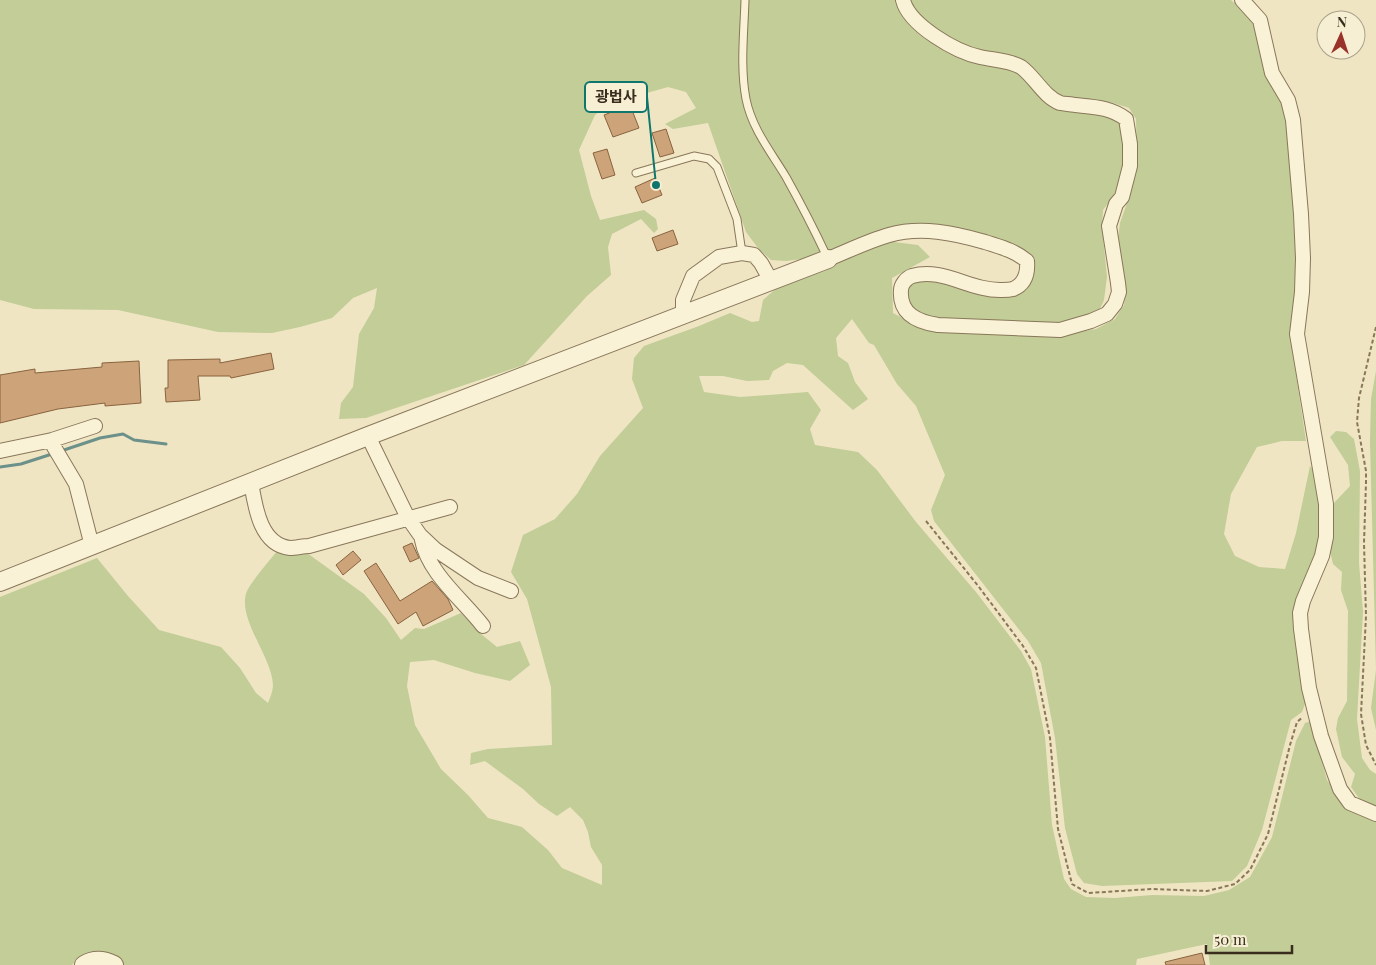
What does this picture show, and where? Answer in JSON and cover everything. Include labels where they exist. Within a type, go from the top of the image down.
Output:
[{"type":"street","points":[[0,582],[368,436],[891,234],[937,232],[956,235],[1017,252],[1027,260],[1027,268],[1022,284],[1011,290],[976,288],[947,277],[925,273],[908,277],[901,287],[900,301],[909,314],[923,323],[1060,330],[1091,322],[1107,314],[1115,304],[1118,292],[1109,226],[1116,204],[1122,196],[1130,166],[1130,144],[1126,119],[1116,111],[1062,104],[1053,99],[1019,66],[979,57],[952,47],[915,20],[905,8],[903,0]]},
{"type":"street","points":[[1242,0],[1260,20],[1272,73],[1288,100],[1293,120],[1303,258],[1302,292],[1297,334],[1326,504],[1327,521],[1322,556],[1300,613],[1309,688],[1321,736],[1340,789],[1350,803],[1376,814]]},
{"type":"street","points":[[683,314],[683,300],[693,276],[719,257],[742,252],[754,255],[771,281]]},
{"type":"street","points":[[0,451],[55,447],[95,426]]},
{"type":"street","points":[[368,436],[408,518],[421,536],[436,550],[478,578],[511,591]]},
{"type":"street","points":[[55,447],[76,484],[92,546]]},
{"type":"street","points":[[251,482],[256,509],[262,526],[271,539],[290,548],[310,546],[450,507]]},
{"type":"street","points":[[421,536],[423,548],[439,574],[483,626]]},
{"type":"street","points":[[84,965],[91,961],[102,961],[114,965]]},
{"type":"lane","points":[[745,0],[743,74],[746,100],[762,140],[786,177],[828,259]]},
{"type":"lane","points":[[636,173],[694,156],[709,158],[717,167],[737,220],[742,252]]},
{"type":"path","points":[[1376,327],[1359,398],[1357,422],[1366,471],[1364,543],[1366,616],[1361,714],[1366,745],[1376,765]]},
{"type":"path","points":[[926,521],[1023,646],[1036,668],[1050,738],[1058,829],[1072,884],[1088,893],[1152,889],[1208,891],[1235,884],[1250,870],[1268,834],[1298,722],[1314,707]]},
{"type":"green space","points":[[0,0],[895,0],[910,23],[931,40],[970,62],[1009,69],[1080,111],[1118,118],[1123,127],[1125,167],[1118,190],[1103,210],[1102,226],[1107,277],[1104,300],[1099,311],[1076,320],[1049,323],[963,323],[924,315],[912,308],[908,303],[907,288],[916,278],[1012,293],[1028,254],[1017,245],[982,235],[930,227],[810,258],[786,261],[771,260],[758,248],[746,232],[708,123],[673,129],[665,124],[696,108],[686,92],[668,87],[608,104],[595,115],[579,150],[591,196],[600,220],[644,210],[656,219],[658,229],[654,233],[641,219],[612,234],[608,247],[611,275],[587,296],[524,365],[366,418],[339,419],[341,403],[353,387],[359,334],[374,308],[377,288],[353,298],[332,318],[272,333],[218,332],[118,310],[34,309],[0,300]]},
{"type":"green space","points":[[910,0],[1231,0],[1249,17],[1257,30],[1287,119],[1299,263],[1291,341],[1306,441],[1282,441],[1257,447],[1231,494],[1224,534],[1235,556],[1259,567],[1285,569],[1296,533],[1310,466],[1315,472],[1321,506],[1321,542],[1304,587],[1306,701],[1302,712],[1291,720],[1262,830],[1247,866],[1232,881],[1102,886],[1084,883],[1077,874],[1065,828],[1055,738],[1041,663],[1028,641],[934,521],[931,510],[945,475],[916,406],[897,384],[874,345],[869,343],[852,319],[836,338],[838,356],[848,363],[855,382],[868,399],[853,410],[803,365],[787,363],[773,371],[769,380],[747,381],[723,376],[699,376],[704,392],[740,397],[808,392],[821,410],[810,429],[815,445],[858,452],[877,470],[916,522],[976,592],[1021,651],[1031,669],[1045,737],[1052,825],[1064,879],[1071,889],[1086,897],[1204,896],[1229,890],[1250,877],[1272,837],[1296,741],[1305,723],[1311,721],[1327,780],[1348,808],[1376,821],[1376,965],[1210,965],[1207,944],[1137,959],[1136,965],[122,965],[102,956],[90,955],[78,959],[72,965],[0,965],[0,597],[97,558],[159,630],[221,647],[240,668],[256,693],[268,703],[273,687],[271,674],[250,625],[245,602],[249,587],[277,551],[307,553],[364,594],[386,618],[401,640],[415,628],[424,629],[461,613],[481,634],[497,647],[520,641],[530,665],[510,681],[475,673],[434,660],[410,662],[407,686],[415,725],[441,769],[488,818],[522,827],[548,850],[562,868],[602,885],[602,865],[591,847],[583,820],[570,807],[557,816],[485,761],[470,765],[471,753],[488,749],[552,745],[551,687],[527,599],[511,572],[523,535],[555,519],[577,494],[600,456],[643,408],[632,379],[634,358],[644,346],[730,313],[752,322],[759,321],[763,300],[779,286],[825,271],[855,253],[886,241],[918,245],[930,257],[892,278],[893,313],[918,326],[1060,335],[1096,329],[1115,319],[1124,305],[1125,292],[1118,238],[1120,223],[1137,163],[1136,119],[1129,108],[1103,101],[1069,100],[1057,94],[1035,69],[1027,63],[962,43],[935,30],[916,12]]},
{"type":"green space","points":[[1376,371],[1376,670],[1370,442],[1371,399]]},
{"type":"green space","points":[[1336,431],[1346,432],[1354,439],[1360,471],[1359,563],[1363,612],[1357,719],[1362,758],[1370,770],[1376,774],[1376,810],[1363,804],[1351,787],[1355,774],[1342,757],[1336,729],[1338,718],[1347,701],[1348,611],[1341,590],[1342,572],[1333,564],[1330,551],[1334,503],[1350,486],[1348,465],[1330,437]]},
{"type":"green space","points":[[1376,670],[1376,730],[1371,708]]},
{"type":"building","points":[[630,105],[639,128],[613,137],[604,115]]},
{"type":"building","points":[[666,129],[674,153],[660,157],[652,133]]},
{"type":"building","points":[[607,149],[615,175],[602,179],[593,153]]},
{"type":"building","points":[[655,178],[662,195],[642,203],[635,187]]},
{"type":"building","points":[[673,230],[678,244],[657,251],[652,238]]},
{"type":"building","points":[[271,353],[274,369],[231,378],[230,376],[198,376],[200,400],[166,402],[165,388],[168,388],[168,360],[220,359],[220,363]]},
{"type":"building","points":[[139,361],[141,403],[105,406],[105,403],[58,409],[0,423],[0,375],[35,369],[35,373],[102,367],[102,363]]},
{"type":"building","points":[[412,543],[419,558],[410,562],[403,547]]},
{"type":"building","points":[[353,551],[361,560],[343,575],[336,565]]},
{"type":"building","points":[[376,563],[400,601],[432,581],[448,599],[453,610],[423,626],[416,612],[398,624],[364,571]]},
{"type":"building","points":[[1202,953],[1205,965],[1166,965],[1165,962]]},
{"type":"waterway","points":[[61,451],[100,438],[123,434],[134,440],[166,444]]},
{"type":"waterway","points":[[0,467],[21,464],[52,454]]},
{"type":"place","name":"광법사","points":[[656,185]]}]
